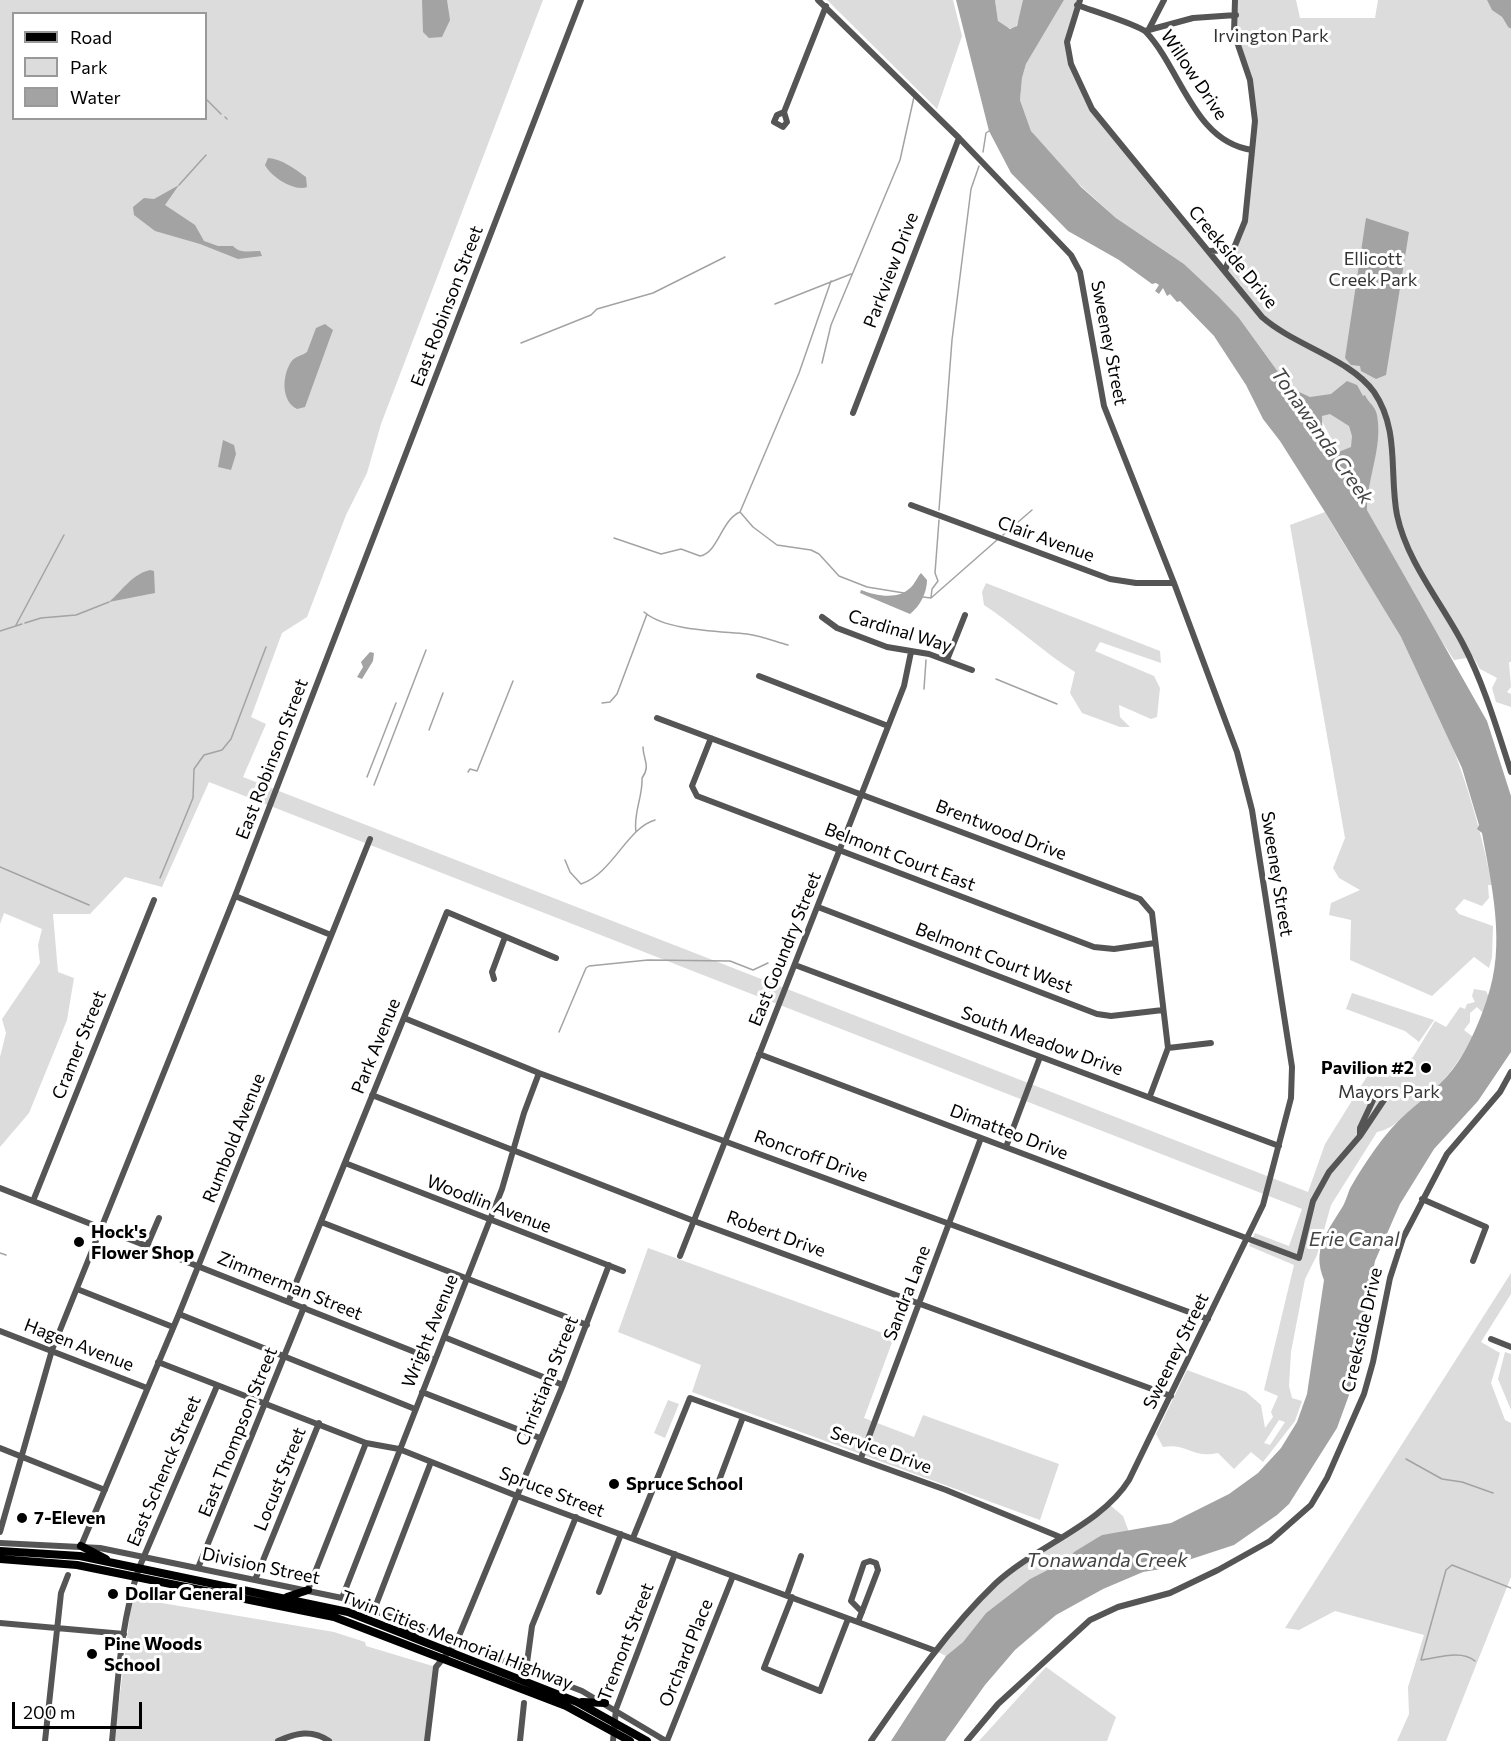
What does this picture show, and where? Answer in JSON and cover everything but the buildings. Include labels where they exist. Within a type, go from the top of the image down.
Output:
[{"type":"main road","points":[[81,1546],[116,1563]]},
{"type":"main road","name":"Twin Cities Memorial Highway","points":[[0,1551],[45,1552],[116,1563],[348,1612],[577,1702],[615,1721],[647,1741]]},
{"type":"main road","name":"Twin Cities Memorial Highway","points":[[0,1559],[57,1562],[334,1617],[566,1706],[630,1741]]},
{"type":"main road","points":[[285,1598],[308,1590]]},
{"type":"main road","points":[[396,1619],[418,1639]]},
{"type":"main road","points":[[577,1702],[605,1702]]},
{"type":"street","name":"East Robinson Street","points":[[0,1532],[52,1350],[235,896],[581,0]]},
{"type":"street","name":"Sweeney Street","points":[[818,0],[959,138],[1071,255],[1080,272],[1104,406],[1174,582],[1237,752],[1252,810],[1292,1067],[1291,1098],[1263,1205],[1121,1494],[1110,1505],[1060,1537],[996,1583],[936,1651],[871,1741]]},
{"type":"street","points":[[1147,30],[1164,0]]},
{"type":"street","points":[[1225,270],[1245,221],[1252,150],[1253,100],[1250,80],[1234,33],[1235,0]]},
{"type":"street","name":"Willow Drive","points":[[1078,3],[1147,30],[1210,128],[1229,144],[1252,150]]},
{"type":"street","name":"Creekside Drive","points":[[1078,3],[1068,32],[1068,53],[1077,80],[1092,109],[1254,308],[1285,336],[1347,368],[1367,384],[1380,402],[1392,439],[1395,501],[1403,537],[1464,646],[1492,713],[1511,772]]},
{"type":"street","points":[[784,112],[826,6]]},
{"type":"street","points":[[1147,30],[1193,18],[1234,15]]},
{"type":"street","name":"Parkview Drive","points":[[853,413],[959,138]]},
{"type":"street","points":[[1209,251],[1234,250]]},
{"type":"street","name":"Clair Avenue","points":[[911,505],[1110,579],[1136,584],[1174,582]]},
{"type":"street","points":[[947,660],[965,615]]},
{"type":"street","name":"Cardinal Way","points":[[822,617],[837,628],[895,650],[947,660],[972,670]]},
{"type":"street","name":"East Goundry Street","points":[[680,1256],[906,680],[911,652]]},
{"type":"street","points":[[759,676],[888,726]]},
{"type":"street","name":"Brentwood Drive","points":[[657,718],[1140,899],[1152,913],[1168,1047],[1150,1096]]},
{"type":"street","name":"Belmont Court East","points":[[711,738],[692,786],[697,796],[1094,947],[1114,948],[1155,944]]},
{"type":"street","name":"Rumbold Avenue","points":[[81,1546],[179,1314],[370,839]]},
{"type":"street","points":[[235,896],[332,935]]},
{"type":"street","name":"Cramer Street","points":[[33,1201],[154,900]]},
{"type":"street","name":"Belmont Court West","points":[[818,906],[1097,1014],[1111,1016],[1163,1010]]},
{"type":"street","name":"Park Avenue","points":[[288,1300],[447,912],[556,958]]},
{"type":"street","points":[[494,979],[492,972],[505,937]]},
{"type":"street","name":"South Meadow Drive","points":[[795,965],[1279,1146]]},
{"type":"street","name":"Roncroff Drive","points":[[404,1018],[539,1073],[1208,1319]]},
{"type":"street","points":[[1168,1047],[1211,1043]]},
{"type":"street","name":"Dimatteo Drive","points":[[759,1054],[1299,1257],[1313,1201],[1329,1172],[1360,1136]]},
{"type":"street","points":[[1006,1148],[1040,1057]]},
{"type":"street","name":"Creekside Drive","points":[[967,1741],[998,1704],[1090,1620],[1118,1607],[1170,1593],[1218,1570],[1270,1541],[1308,1509],[1327,1479],[1364,1394],[1395,1255],[1447,1154],[1500,1092],[1511,1072]]},
{"type":"street","name":"Wright Avenue","points":[[342,1598],[467,1280],[539,1073]]},
{"type":"street","points":[[1384,1090],[1384,1100],[1360,1136],[1360,1128],[1375,1096],[1384,1090]]},
{"type":"street","name":"Robert Drive","points":[[372,1095],[694,1221],[1171,1396]]},
{"type":"street","name":"Sandra Lane","points":[[861,1458],[981,1138]]},
{"type":"street","name":"Woodlin Avenue","points":[[345,1162],[489,1221],[623,1271]]},
{"type":"street","name":"Zimmerman Street","points":[[0,1188],[435,1360]]},
{"type":"street","points":[[1422,1199],[1486,1227],[1473,1261]]},
{"type":"street","points":[[147,1246],[159,1218]]},
{"type":"street","points":[[321,1222],[586,1324]]},
{"type":"street","name":"Christiana Street","points":[[427,1741],[436,1667],[456,1643],[563,1385],[609,1266]]},
{"type":"street","points":[[77,1288],[173,1327]]},
{"type":"street","name":"East Thompson Street","points":[[198,1568],[304,1307]]},
{"type":"street","points":[[179,1314],[415,1409]]},
{"type":"street","name":"Hagen Avenue","points":[[0,1330],[147,1388]]},
{"type":"street","points":[[444,1337],[563,1385]]},
{"type":"street","points":[[1491,1339],[1511,1347]]},
{"type":"street","name":"Spruce Street","points":[[158,1362],[366,1443],[399,1449],[517,1496],[936,1651]]},
{"type":"street","name":"East Schenck Street","points":[[112,1741],[124,1634],[136,1577],[217,1386]]},
{"type":"street","points":[[422,1392],[540,1438]]},
{"type":"street","name":"Service Drive","points":[[633,1538],[690,1398],[861,1458],[1060,1537]]},
{"type":"street","points":[[717,1486],[743,1417]]},
{"type":"street","name":"Locust Street","points":[[255,1580],[319,1423]]},
{"type":"street","points":[[308,1590],[366,1443]]},
{"type":"street","points":[[0,1448],[105,1490]]},
{"type":"street","points":[[374,1610],[431,1462]]},
{"type":"street","points":[[526,1670],[532,1626],[576,1517]]},
{"type":"street","points":[[599,1592],[621,1534]]},
{"type":"street","name":"Division Street","points":[[0,1543],[81,1546],[342,1598],[605,1702],[666,1741]]},
{"type":"street","name":"Tremont Street","points":[[614,1741],[616,1709],[675,1554]]},
{"type":"street","points":[[801,1556],[790,1596],[764,1668],[820,1690],[848,1619]]},
{"type":"street","points":[[858,1622],[862,1612],[878,1570],[876,1563],[870,1561],[864,1563],[851,1601],[862,1612]]},
{"type":"street","points":[[45,1741],[61,1593],[68,1575]]},
{"type":"street","name":"Orchard Place","points":[[666,1741],[733,1576]]},
{"type":"street","points":[[0,1623],[124,1634]]},
{"type":"street","points":[[520,1741],[524,1704]]},
{"type":"street","points":[[279,1741],[292,1735],[309,1732],[329,1741]]},
{"type":"green space","name":"Mayors Park","points":[[0,0],[543,0],[381,424],[367,473],[346,515],[307,617],[282,633],[251,717],[266,724],[243,777],[1308,1192],[1325,1144],[1376,1062],[1398,1066],[1413,1057],[1435,1021],[1446,1027],[1460,1007],[1465,1009],[1467,1004],[1475,1002],[1472,996],[1474,989],[1486,991],[1492,1003],[1482,1012],[1477,1007],[1470,1013],[1470,1022],[1464,1030],[1473,1037],[1459,1060],[1438,1087],[1420,1103],[1391,1127],[1377,1132],[1331,1205],[1317,1255],[1305,1279],[1291,1352],[1289,1386],[1292,1398],[1302,1401],[1295,1421],[1263,1462],[1251,1452],[1234,1469],[1218,1453],[1202,1454],[1178,1447],[1163,1447],[1156,1434],[1187,1370],[1246,1392],[1261,1405],[1265,1428],[1273,1417],[1271,1412],[1278,1396],[1264,1390],[1294,1265],[1249,1246],[1255,1233],[1289,1246],[1302,1209],[209,782],[162,887],[125,877],[90,914],[53,914],[58,972],[74,978],[67,1020],[29,1113],[0,1147],[0,1057],[6,1033],[2,1019],[40,963],[38,945],[42,929],[4,913],[0,924]],"holes":[[[1279,1420],[1285,1422],[1270,1445],[1264,1443]]]},
{"type":"green space","points":[[827,0],[953,0],[962,36],[937,109]]},
{"type":"green space","points":[[995,0],[1023,0],[1024,7],[1015,29],[1003,27],[998,21]]},
{"type":"green space","name":"Ellicott Creek Park","points":[[1064,0],[1080,0],[1071,22],[1068,53],[1092,109],[1225,270],[1247,207],[1253,100],[1234,33],[1237,0],[1296,0],[1300,18],[1375,18],[1378,0],[1497,0],[1511,24],[1511,662],[1509,662],[1511,687],[1507,692],[1511,694],[1511,707],[1496,702],[1492,688],[1497,678],[1480,669],[1473,657],[1454,660],[1426,617],[1367,510],[1310,397],[1289,387],[1239,318],[1184,264],[1116,218],[1058,165],[1031,131],[1020,100],[1022,78],[1026,64]]},
{"type":"green space","points":[[1325,512],[1417,666],[1457,758],[1485,853],[1492,885],[1488,885],[1489,898],[1482,906],[1464,899],[1455,909],[1459,914],[1493,926],[1492,957],[1489,968],[1474,957],[1432,996],[1350,960],[1351,920],[1329,915],[1331,903],[1360,890],[1339,878],[1333,868],[1345,838],[1290,525]]},
{"type":"green space","points":[[986,583],[1160,651],[1161,663],[1100,642],[1095,651],[1154,676],[1160,688],[1157,717],[1151,719],[1119,705],[1120,717],[1130,727],[1120,727],[1082,713],[1070,693],[1075,672],[984,605],[982,592]]},
{"type":"green space","points":[[1352,993],[1434,1020],[1419,1042],[1405,1031],[1346,1009]]},
{"type":"green space","points":[[648,1248],[894,1337],[864,1418],[914,1437],[923,1415],[1059,1464],[1040,1520],[692,1392],[701,1365],[618,1332]]},
{"type":"green space","points":[[1511,1273],[1511,1294],[1481,1342],[1500,1353],[1491,1383],[1505,1420],[1511,1423],[1511,1577],[1446,1741],[1397,1741],[1409,1714],[1408,1687],[1424,1635],[1335,1611],[1299,1630],[1285,1628]]},
{"type":"green space","points":[[1505,1352],[1511,1354],[1511,1410],[1498,1379]]},
{"type":"green space","points":[[668,1400],[679,1404],[665,1438],[654,1433]]},
{"type":"green space","points":[[1110,1505],[1123,1516],[1129,1532],[1102,1535],[1069,1559],[1030,1579],[986,1613],[963,1642],[946,1656],[936,1651],[996,1583]]},
{"type":"green space","points":[[132,1598],[334,1632],[365,1642],[366,1646],[436,1667],[427,1741],[329,1741],[309,1732],[278,1741],[114,1741]]},
{"type":"green space","points":[[1046,1667],[1116,1717],[1107,1741],[979,1741]]},
{"type":"water","points":[[422,0],[447,0],[450,20],[442,37],[429,38],[423,32]]},
{"type":"water","name":"Erie Canal","points":[[956,0],[995,0],[998,21],[1010,29],[1017,26],[1023,0],[1064,0],[1026,64],[1022,78],[1020,100],[1031,131],[1081,187],[1116,218],[1184,264],[1219,297],[1239,318],[1289,387],[1310,397],[1331,394],[1347,381],[1357,385],[1375,409],[1378,439],[1367,510],[1487,721],[1511,796],[1511,1052],[1478,1101],[1434,1149],[1400,1204],[1375,1261],[1349,1395],[1337,1428],[1289,1504],[1234,1545],[1161,1569],[1143,1572],[1103,1589],[1056,1615],[1015,1650],[985,1685],[945,1741],[891,1741],[946,1656],[963,1642],[986,1613],[1030,1579],[1069,1559],[1074,1552],[1102,1535],[1171,1523],[1229,1494],[1258,1473],[1281,1448],[1297,1422],[1307,1394],[1324,1280],[1319,1259],[1323,1241],[1365,1163],[1391,1129],[1446,1078],[1463,1054],[1484,1008],[1493,979],[1496,958],[1495,916],[1490,874],[1482,833],[1477,829],[1479,825],[1462,768],[1401,637],[1325,512],[1280,441],[1263,419],[1246,385],[1214,336],[1180,301],[1177,302],[1170,294],[1167,296],[1163,288],[1159,294],[1155,291],[1159,285],[1152,284],[1119,260],[1068,231],[1011,173],[989,131]],"holes":[[[1330,414],[1349,426],[1352,436],[1351,447],[1336,453],[1323,448],[1322,416]]]},
{"type":"water","points":[[1487,0],[1511,0],[1511,23],[1492,10]]},
{"type":"water","points":[[268,158],[283,162],[306,177],[307,187],[296,187],[278,179],[265,165]]},
{"type":"water","points":[[179,185],[165,205],[195,225],[204,241],[218,246],[233,246],[242,251],[260,251],[262,256],[238,259],[200,244],[155,231],[134,215],[133,207],[144,198],[154,199]]},
{"type":"water","name":"Tonawanda Creek","points":[[1366,218],[1409,232],[1386,375],[1376,379],[1361,371],[1360,366],[1351,365],[1345,358]]},
{"type":"water","points":[[325,324],[333,330],[305,407],[297,409],[288,400],[286,394],[286,374],[293,360],[307,352],[316,328]]},
{"type":"water","points":[[223,440],[234,445],[236,454],[231,470],[218,467]]},
{"type":"water","points":[[150,570],[154,571],[155,593],[109,602],[138,575]]},
{"type":"water","points":[[921,573],[927,580],[926,590],[920,603],[910,614],[860,593],[861,590],[888,596],[902,593],[913,585]]},
{"type":"water","points":[[370,652],[374,653],[373,661],[362,679],[357,677],[363,667],[361,662]]},
{"type":"waterway","points":[[1497,0],[1511,24]]},
{"type":"waterway","points":[[822,363],[831,325],[900,160],[914,97]]},
{"type":"waterway","points":[[207,100],[221,114]]},
{"type":"waterway","points":[[983,152],[986,133],[989,131]]},
{"type":"waterway","points":[[179,185],[206,155]]},
{"type":"waterway","points":[[939,510],[952,340],[971,189],[979,166]]},
{"type":"waterway","points":[[521,343],[591,315],[597,309],[653,293],[725,257]]},
{"type":"waterway","points":[[775,304],[851,274]]},
{"type":"waterway","points":[[614,538],[661,554],[681,549],[700,556],[711,549],[728,522],[740,512],[799,373],[831,281]]},
{"type":"waterway","points":[[1003,535],[1032,510]]},
{"type":"waterway","points":[[740,512],[753,527],[777,545],[811,550],[819,554],[839,576],[867,587],[904,593]]},
{"type":"waterway","points":[[939,520],[935,573],[938,581],[932,589],[931,598],[997,540]]},
{"type":"waterway","points":[[16,625],[64,535]]},
{"type":"waterway","points":[[923,597],[931,598]]},
{"type":"waterway","points":[[25,623],[41,618],[76,615],[109,602]]},
{"type":"waterway","points":[[644,612],[665,623],[679,627],[747,634],[788,645]]},
{"type":"waterway","points":[[602,703],[610,702],[617,694],[647,614]]},
{"type":"waterway","points":[[0,631],[22,624]]},
{"type":"waterway","points":[[160,878],[193,798],[194,769],[204,755],[222,750],[231,739],[266,647]]},
{"type":"waterway","points":[[374,785],[426,650]]},
{"type":"waterway","points":[[924,689],[926,660]]},
{"type":"waterway","points":[[996,679],[1057,704]]},
{"type":"waterway","points":[[468,772],[470,769],[477,771],[513,681]]},
{"type":"waterway","points":[[429,730],[443,693]]},
{"type":"waterway","points":[[367,777],[396,703]]},
{"type":"waterway","points":[[636,832],[642,778],[646,770],[643,747]]},
{"type":"waterway","points":[[565,860],[570,872],[581,884],[602,870],[636,832],[655,820]]},
{"type":"waterway","points":[[0,867],[89,905]]},
{"type":"waterway","points":[[559,1032],[586,968],[589,966],[648,960],[730,961],[753,970],[768,963]]},
{"type":"waterway","points":[[0,1253],[6,1255]]},
{"type":"waterway","points":[[1406,1459],[1442,1479],[1462,1482],[1493,1493]]},
{"type":"waterway","points":[[1475,1661],[1469,1657],[1456,1655],[1421,1660],[1446,1570],[1452,1565],[1511,1588]]},
{"type":"place","name":"Pavilion #2","points":[[1426,1068]]},
{"type":"place","name":"Hock's Flower Shop","points":[[79,1242]]},
{"type":"place","name":"Spruce School","points":[[614,1484]]},
{"type":"place","name":"7-Eleven","points":[[22,1518]]},
{"type":"place","name":"Dollar General","points":[[113,1594]]},
{"type":"place","name":"Pine Woods School","points":[[92,1654]]},
{"type":"park label","name":"Irvington Park","points":[[1271,36]]}]
